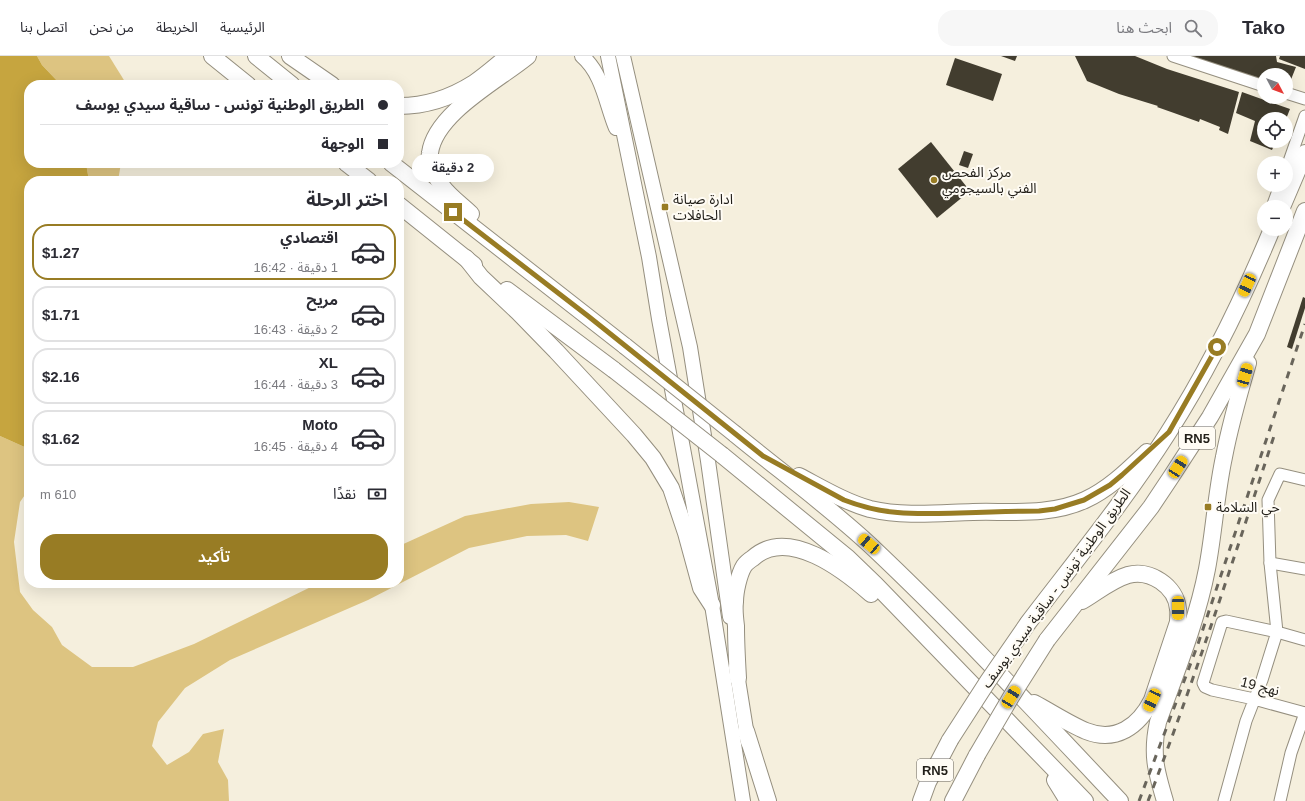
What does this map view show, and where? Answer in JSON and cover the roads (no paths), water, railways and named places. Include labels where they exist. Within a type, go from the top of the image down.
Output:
[{"type":"highway","points":[[212,56],[242,80]]},
{"type":"highway","points":[[256,56],[286,80]]},
{"type":"highway","points":[[290,56],[325,80]]},
{"type":"highway","points":[[404,106],[414,106],[442,99],[524,57]]},
{"type":"highway","points":[[520,265],[510,249],[443,188],[431,166],[429,154],[435,136],[447,119],[462,105],[524,57]]},
{"type":"highway","points":[[1285,200],[1305,153]]},
{"type":"highway","points":[[352,168],[363,176]]},
{"type":"highway","points":[[397,168],[763,456],[818,500],[869,544],[946,618],[1022,696],[1120,801]]},
{"type":"highway","points":[[404,209],[614,370],[848,558],[1085,801]]},
{"type":"highway","name":"الطريق الوطنية تونس - ساقية سيدي يوسف","points":[[953,801],[977,755],[1047,640],[1129,535],[1171,477],[1210,417],[1257,334],[1305,211]]},
{"type":"highway","name":"الطريق الوطنية تونس - ساقية سيدي يوسف","points":[[921,801],[928,782],[950,740],[988,680],[1028,623],[1120,503],[1169,432],[1214,354],[1267,236]]},
{"type":"highway","points":[[466,258],[481,277],[556,351],[634,435],[653,458],[671,488],[686,533],[701,588],[712,605]]},
{"type":"highway","points":[[1166,801],[1155,764],[1154,748],[1158,722],[1194,620],[1201,595],[1211,543],[1223,458],[1257,334]]},
{"type":"highway","points":[[763,456],[844,500],[882,511],[909,514],[1039,511],[1069,506],[1098,494],[1122,475],[1169,432]]},
{"type":"highway","points":[[738,678],[735,602],[738,582],[744,566],[758,554],[771,548],[788,547],[806,552],[836,567],[856,581],[906,623],[922,633]]},
{"type":"highway","points":[[1022,696],[1087,731],[1100,735],[1113,734],[1126,730],[1137,723],[1146,713],[1152,700],[1178,622],[1178,608],[1174,596],[1166,585],[1155,578],[1142,574],[1128,575],[1116,580],[1072,607]]},
{"type":"highway","points":[[746,731],[768,801]]},
{"type":"highway","points":[[1034,749],[1065,794],[1068,801]]},
{"type":"highway","points":[[918,801],[928,782]]},
{"type":"main road","points":[[582,56],[589,63],[596,74],[629,160]]},
{"type":"main road","points":[[608,56],[649,257],[712,605],[743,801]]},
{"type":"main road","points":[[623,56],[690,347],[708,461],[746,731],[760,801]]},
{"type":"street","points":[[1173,56],[1257,84]]},
{"type":"street","points":[[1293,95],[1305,99]]},
{"type":"street","points":[[1291,156],[1305,116]]},
{"type":"street","points":[[1224,801],[1254,699],[1262,680],[1277,632],[1270,563],[1268,500],[1280,474],[1305,480]]},
{"type":"street","points":[[1270,563],[1305,569]]},
{"type":"street","name":"نهج 19","points":[[1277,632],[1227,621],[1222,622],[1204,685],[1207,689],[1254,699],[1305,713]]},
{"type":"street","points":[[1277,632],[1305,640]]},
{"type":"street","points":[[1280,801],[1291,753],[1305,713]]},
{"type":"railway","points":[[1139,801],[1198,644],[1305,324]]},
{"type":"railway","points":[[1148,801],[1198,665],[1274,436]]},
{"type":"place","name":"مركز الفحص الفني بالسيجومي","points":[[934,180]]},
{"type":"place","name":"ادارة صيانة الحافلات","points":[[665,207]]},
{"type":"place","name":"حي السلامة","points":[[1208,507]]}]
